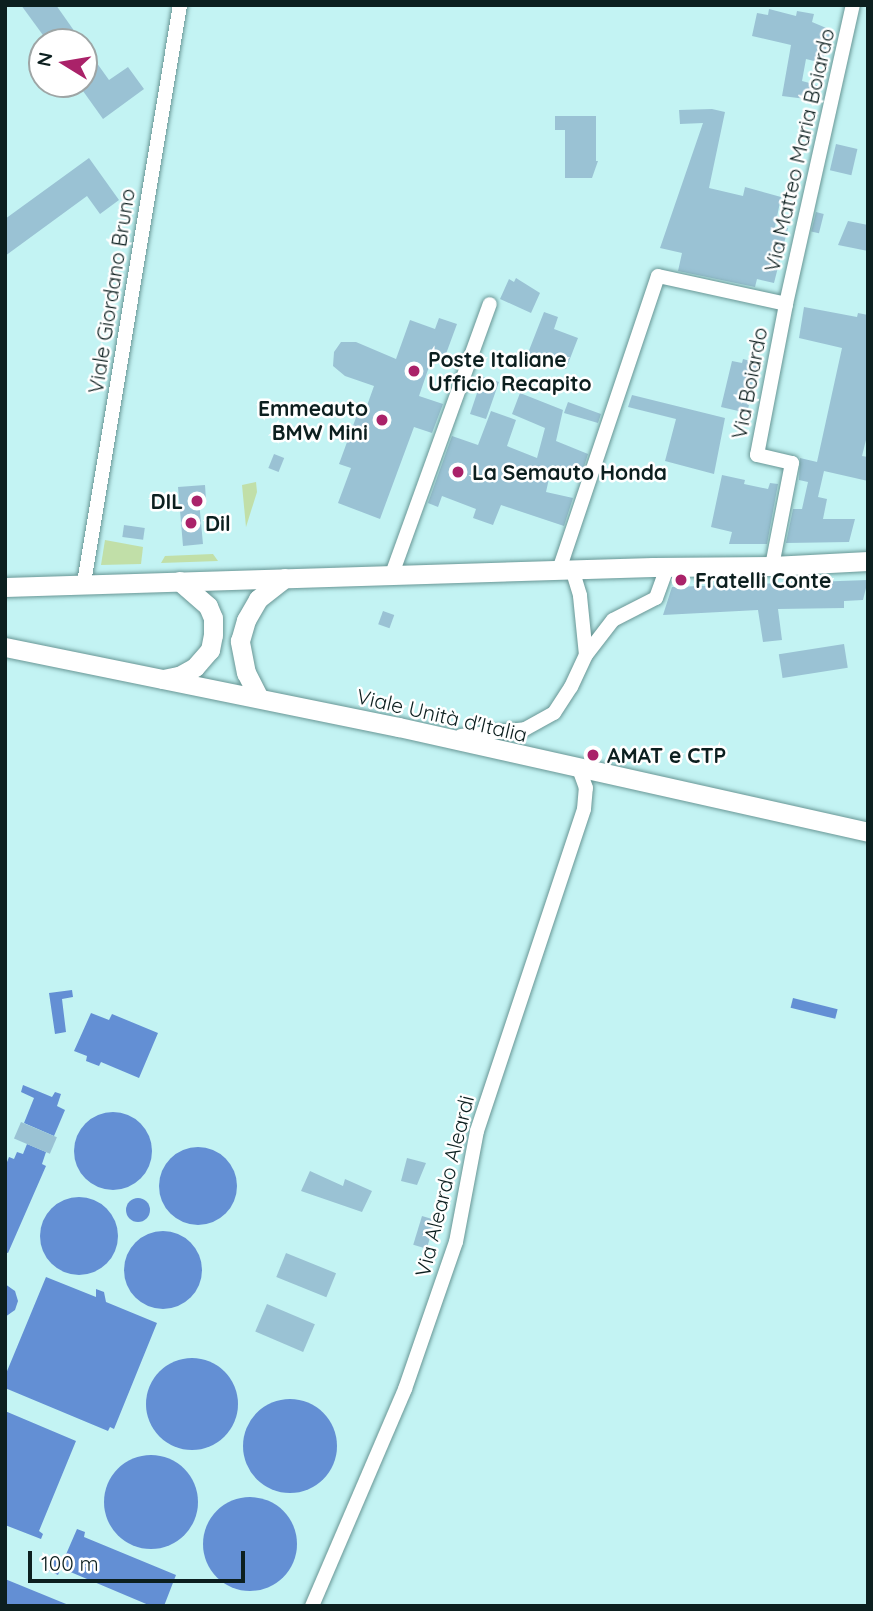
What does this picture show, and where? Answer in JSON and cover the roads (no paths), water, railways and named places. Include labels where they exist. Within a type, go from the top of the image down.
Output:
[{"type":"main road","points":[[5,587],[772,566],[868,561]]},
{"type":"main road","points":[[259,698],[246,673],[240,641],[251,610],[258,599],[285,578]]},
{"type":"main road","points":[[162,679],[179,676],[195,667],[210,650],[213,635],[213,618],[208,606],[179,581]]},
{"type":"main road","name":"Viale Unità d'Italia","points":[[5,647],[442,737],[868,832]]},
{"type":"street","name":"Viale Giordano Bruno","points":[[84,583],[180,5]]},
{"type":"street","name":"Via Matteo Maria Boiardo","points":[[786,304],[853,5]]},
{"type":"street","points":[[586,655],[580,596],[566,570],[658,276],[786,304]]},
{"type":"street","points":[[392,575],[490,304]]},
{"type":"street","name":"Via Boiardo","points":[[772,566],[792,463],[757,455],[786,304]]},
{"type":"street","points":[[442,737],[525,730],[554,713],[571,687],[586,655],[613,621],[656,598],[667,567]]},
{"type":"street","name":"Via Aleardo Aleardi","points":[[312,1606],[405,1389],[456,1242],[477,1131],[584,809],[586,788],[579,769]]},
{"type":"water","points":[[72,990],[73,997],[62,999],[66,1032],[55,1034],[49,993]]},
{"type":"water","points":[[793,998],[838,1009],[835,1019],[791,1008]]},
{"type":"water","points":[[91,1013],[109,1020],[112,1014],[158,1033],[139,1078],[101,1062],[99,1066],[86,1061],[87,1056],[74,1051]]},
{"type":"water","points":[[23,1085],[52,1097],[55,1092],[61,1094],[57,1106],[65,1110],[54,1136],[24,1123],[34,1098],[21,1092]]},
{"type":"water","points":[[113,1112],[128,1115],[145,1129],[152,1151],[149,1166],[135,1183],[113,1190],[98,1187],[81,1173],[74,1151],[77,1136],[91,1119]]},
{"type":"water","points":[[27,1144],[46,1152],[42,1164],[46,1166],[8,1253],[5,1252],[5,1167],[9,1157],[14,1159],[17,1152],[23,1154]]},
{"type":"water","points":[[198,1147],[213,1150],[225,1159],[234,1171],[237,1186],[234,1201],[225,1213],[213,1222],[198,1225],[183,1222],[171,1213],[162,1201],[159,1186],[162,1171],[171,1159],[183,1150]]},
{"type":"water","points":[[79,1197],[94,1200],[111,1214],[118,1236],[115,1251],[101,1268],[79,1275],[64,1272],[47,1258],[40,1236],[43,1221],[57,1204]]},
{"type":"water","points":[[138,1198],[147,1201],[150,1210],[147,1219],[138,1222],[129,1219],[126,1210],[129,1201]]},
{"type":"water","points":[[163,1231],[178,1234],[191,1242],[199,1255],[202,1270],[199,1285],[191,1298],[178,1306],[163,1309],[148,1306],[135,1298],[127,1285],[124,1270],[127,1255],[135,1242],[148,1234]]},
{"type":"water","points":[[46,1277],[96,1297],[96,1289],[104,1292],[106,1302],[157,1323],[114,1429],[110,1427],[108,1431],[5,1388],[5,1376]]},
{"type":"water","points":[[5,1284],[15,1291],[18,1301],[15,1310],[5,1317]]},
{"type":"water","points":[[192,1358],[210,1361],[225,1371],[235,1386],[238,1404],[235,1422],[225,1437],[210,1447],[192,1450],[174,1447],[159,1437],[149,1422],[146,1404],[149,1386],[159,1371],[174,1361]]},
{"type":"water","points":[[290,1399],[308,1403],[323,1413],[333,1428],[337,1446],[333,1464],[323,1479],[308,1489],[290,1493],[272,1489],[257,1479],[247,1464],[243,1446],[247,1428],[257,1413],[272,1403]]},
{"type":"water","points":[[5,1411],[76,1441],[39,1531],[43,1534],[41,1539],[5,1525]]},
{"type":"water","points":[[151,1455],[169,1459],[184,1469],[194,1484],[198,1502],[194,1520],[184,1535],[169,1545],[151,1549],[133,1545],[118,1535],[108,1520],[104,1502],[108,1484],[118,1469],[133,1459]]},
{"type":"water","points":[[250,1497],[268,1501],[283,1511],[293,1526],[297,1544],[293,1562],[283,1577],[268,1587],[250,1591],[232,1587],[217,1577],[207,1562],[203,1544],[207,1526],[217,1511],[232,1501]]},
{"type":"water","points":[[77,1529],[85,1532],[84,1537],[176,1575],[164,1606],[151,1606],[61,1568],[58,1575],[45,1569],[46,1566],[51,1568],[55,1556],[64,1559]]},
{"type":"water","points":[[5,1579],[71,1606],[5,1606]]},
{"type":"place","name":"Poste Italiane Ufficio Recapito","points":[[414,371]]},
{"type":"place","name":"Emmeauto BMW Mini","points":[[382,420]]},
{"type":"place","name":"La Semauto Honda","points":[[458,472]]},
{"type":"place","name":"DIL","points":[[197,501]]},
{"type":"place","name":"Dil","points":[[191,523]]},
{"type":"place","name":"Fratelli Conte","points":[[681,580]]},
{"type":"place","name":"AMAT e CTP","points":[[593,755]]}]
